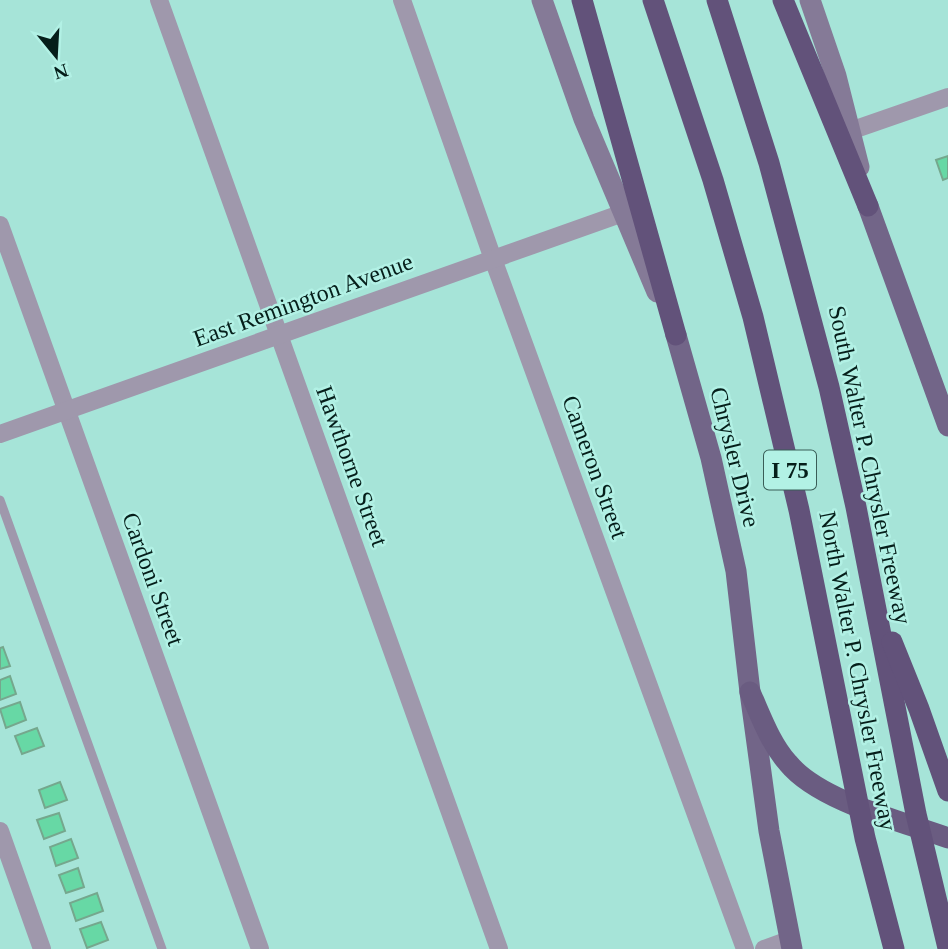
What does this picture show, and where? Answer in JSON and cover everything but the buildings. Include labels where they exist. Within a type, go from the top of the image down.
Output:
[{"type":"highway","points":[[582,0],[676,335]]},
{"type":"highway","name":"North Walter P. Chrysler Freeway","points":[[653,0],[713,180],[759,341],[799,510],[865,838],[894,949]]},
{"type":"highway","name":"South Walter P. Chrysler Freeway","points":[[717,0],[769,163],[829,387],[915,814],[948,948]]},
{"type":"highway","points":[[783,0],[868,206]]},
{"type":"highway","points":[[873,596],[919,709],[948,791]]},
{"type":"highway","points":[[750,692],[773,743],[786,762],[808,784],[829,795],[948,838]]},
{"type":"main road","name":"Chrysler Drive","points":[[542,0],[584,119],[676,335],[711,458],[736,571],[769,831],[791,945]]},
{"type":"main road","points":[[810,0],[836,76],[868,206],[948,426]]},
{"type":"street","name":"Hawthorne Street","points":[[159,0],[499,949]]},
{"type":"street","name":"Cameron Street","points":[[401,0],[744,949]]},
{"type":"street","points":[[850,131],[948,97]]},
{"type":"street","name":"East Remington Avenue","points":[[0,434],[623,213]]},
{"type":"street","name":"Cardoni Street","points":[[0,225],[260,949]]},
{"type":"street","points":[[0,831],[42,949]]},
{"type":"street","points":[[764,949],[791,945]]},
{"type":"lane","points":[[0,500],[162,949]]}]
